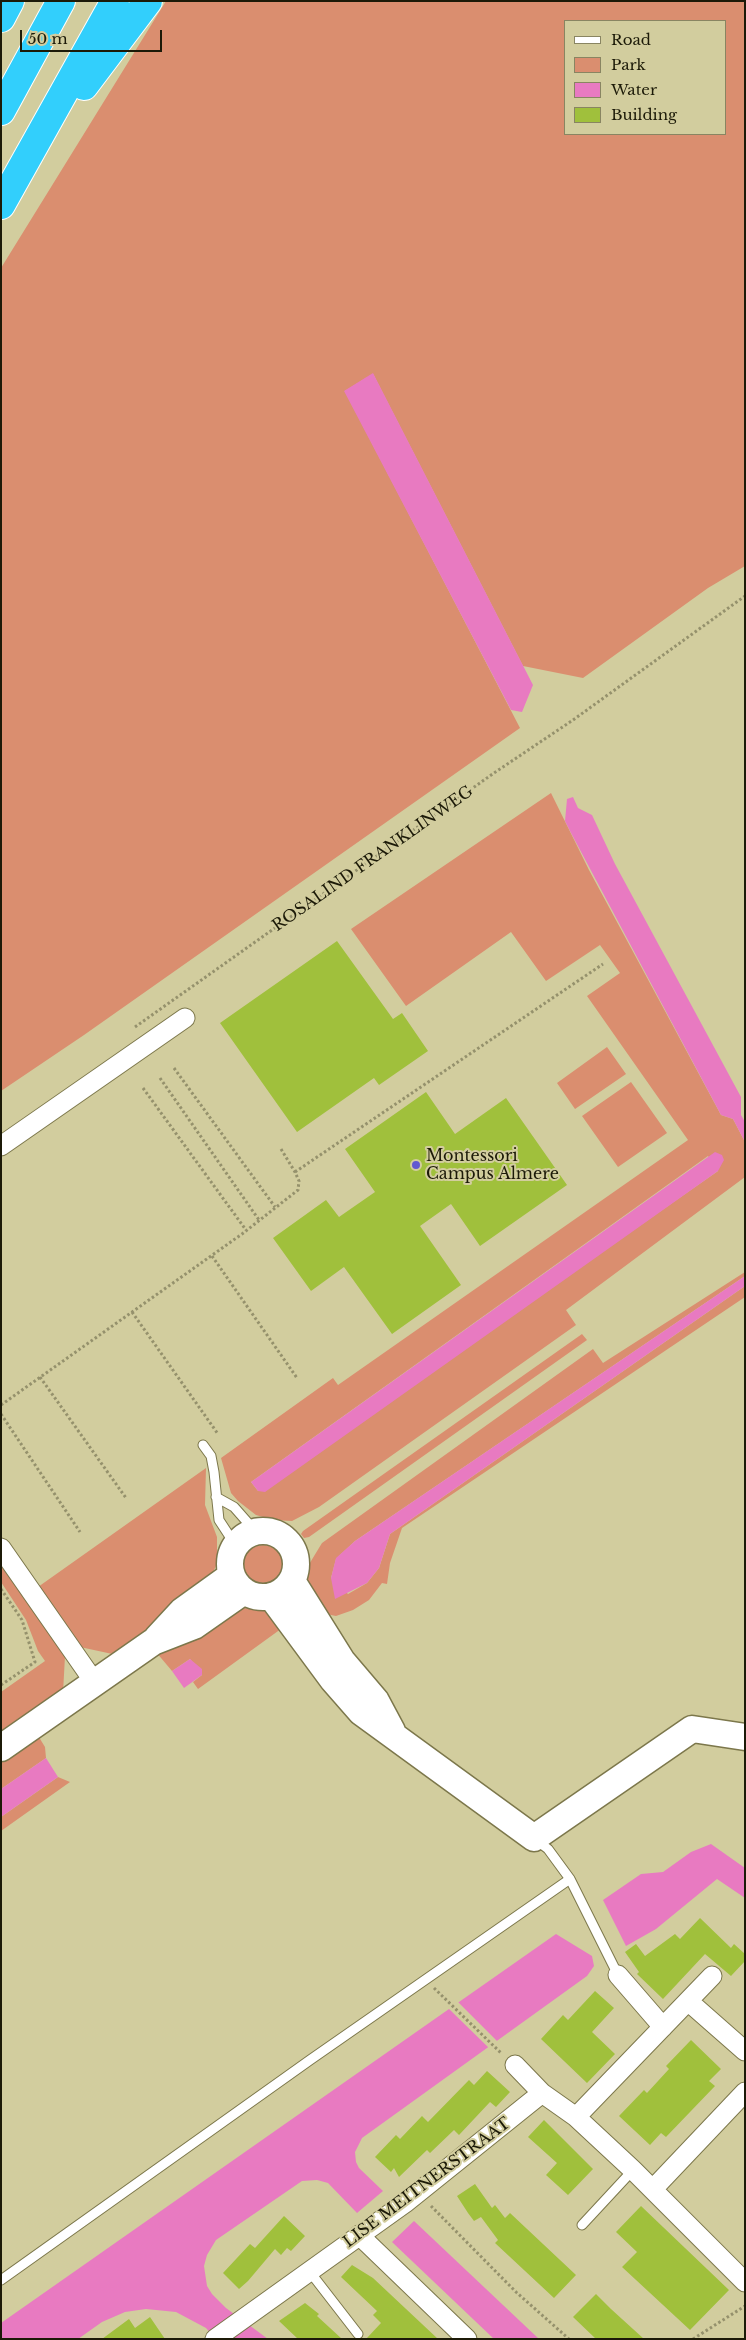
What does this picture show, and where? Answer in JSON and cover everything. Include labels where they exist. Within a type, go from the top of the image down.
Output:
[{"type":"highway","points":[[1,18],[10,1]]},
{"type":"highway","points":[[1,111],[61,1]]},
{"type":"highway","points":[[1,205],[115,1]]},
{"type":"highway","points":[[34,149],[148,1]]},
{"type":"street","points":[[1,1146],[185,1018]]},
{"type":"street","points":[[275,1533],[288,1544],[295,1557],[296,1570],[292,1581],[279,1593],[271,1596],[252,1596],[238,1583],[230,1560],[246,1539],[275,1533]]},
{"type":"street","points":[[1,1548],[95,1683]]},
{"type":"street","points":[[292,1581],[342,1661],[376,1701],[396,1738]]},
{"type":"street","points":[[1,1748],[153,1642],[194,1626],[238,1583]]},
{"type":"street","points":[[271,1596],[333,1680],[362,1712],[534,1838],[692,1729],[745,1737]]},
{"type":"street","points":[[618,1975],[663,2027]]},
{"type":"street","points":[[576,2117],[712,1976]]},
{"type":"street","points":[[688,2001],[745,2051]]},
{"type":"street","points":[[509,2061],[542,2093],[576,2117],[634,2170],[745,2282]]},
{"type":"street","name":"LISE MEITNERSTRAAT","points":[[215,2339],[412,2198],[542,2093]]},
{"type":"street","points":[[653,2189],[743,2099]]},
{"type":"street","points":[[366,2231],[462,2337]]},
{"type":"lane","points":[[203,1445],[211,1456],[219,1520],[246,1539]]},
{"type":"lane","points":[[216,1497],[234,1507],[246,1539]]},
{"type":"lane","points":[[534,1838],[548,1849],[570,1880],[618,1975]]},
{"type":"lane","points":[[1,2280],[310,2060],[570,1880]]},
{"type":"lane","points":[[582,2225],[634,2170]]},
{"type":"lane","points":[[310,2272],[358,2334]]},
{"type":"path","name":"ROSALIND FRANKLINWEG","points":[[130,1031],[745,596]]},
{"type":"path","points":[[295,1172],[603,964]]},
{"type":"path","points":[[174,1068],[275,1207]]},
{"type":"path","points":[[160,1078],[259,1220]]},
{"type":"path","points":[[143,1088],[246,1230]]},
{"type":"path","points":[[1,1405],[212,1256],[298,1190],[299,1181],[281,1149]]},
{"type":"path","points":[[212,1256],[298,1378]]},
{"type":"path","points":[[132,1312],[218,1434]]},
{"type":"path","points":[[40,1377],[126,1498]]},
{"type":"path","points":[[1,1414],[80,1532]]},
{"type":"path","points":[[1,1589],[22,1620],[35,1662],[1,1685]]},
{"type":"path","points":[[447,2000],[509,2061]]},
{"type":"path","points":[[412,2198],[569,2339]]},
{"type":"path","points":[[693,2339],[745,2306]]},
{"type":"green space","points":[[166,1],[745,1],[745,566],[708,588],[583,678],[523,666],[373,374],[345,391],[520,728],[84,1035],[1,1091],[1,268]]},
{"type":"green space","points":[[551,793],[589,870],[721,1115],[733,1119],[745,1142],[745,1177],[566,1310],[576,1325],[319,1507],[292,1521],[273,1520],[256,1515],[231,1493],[221,1458],[333,1378],[338,1385],[688,1140],[587,996],[620,973],[600,945],[546,981],[511,932],[406,1006],[351,929]],"holes":[[[708,1156],[718,1171],[258,1491],[251,1482]]]},
{"type":"green space","points":[[607,1047],[626,1074],[575,1109],[557,1083]]},
{"type":"green space","points":[[631,1082],[667,1133],[618,1167],[582,1116]]},
{"type":"green space","points":[[745,1272],[745,1276],[355,1541],[336,1559],[331,1578],[348,1594],[367,1583],[379,1568],[390,1534],[745,1286],[745,1297],[402,1528],[390,1563],[387,1584],[382,1583],[369,1600],[353,1610],[336,1616],[326,1614],[305,1583],[308,1566],[322,1543],[593,1349],[603,1363]]},
{"type":"green space","points":[[582,1334],[587,1340],[309,1537],[304,1538],[301,1534],[303,1531]]},
{"type":"green space","points":[[206,1468],[205,1505],[217,1537],[217,1564],[213,1572],[208,1579],[146,1634],[117,1655],[80,1647],[38,1587]]},
{"type":"green space","points":[[267,1545],[274,1548],[280,1554],[283,1565],[282,1573],[274,1582],[267,1585],[259,1585],[252,1582],[244,1573],[243,1561],[246,1554],[255,1546]]},
{"type":"green space","points":[[1,1565],[65,1656],[63,1693],[1,1737],[1,1692],[45,1661],[38,1651],[26,1620],[1,1582]]},
{"type":"green space","points":[[243,1608],[263,1610],[285,1626],[198,1689],[193,1682],[202,1675],[190,1659],[172,1671],[156,1652]]},
{"type":"green space","points":[[37,1734],[45,1747],[46,1758],[1,1789],[1,1760]]},
{"type":"green space","points":[[58,1777],[70,1782],[1,1831],[1,1817]]},
{"type":"water","points":[[373,373],[533,685],[522,712],[511,710],[344,391]]},
{"type":"water","points":[[573,797],[578,808],[592,815],[615,864],[741,1097],[741,1115],[745,1122],[745,1142],[733,1119],[721,1115],[565,821],[567,799]]},
{"type":"water","points":[[715,1152],[722,1155],[724,1160],[718,1171],[265,1492],[258,1491],[251,1482]]},
{"type":"water","points":[[745,1276],[745,1286],[390,1534],[379,1568],[367,1583],[335,1599],[331,1578],[336,1558],[355,1541]]},
{"type":"water","points":[[190,1659],[202,1669],[202,1675],[184,1688],[172,1671]]},
{"type":"water","points":[[46,1758],[58,1777],[1,1817],[1,1789]]},
{"type":"water","points":[[711,1844],[745,1868],[745,1898],[717,1879],[656,1929],[626,1946],[603,1900],[641,1874],[663,1872],[691,1852]]},
{"type":"water","points":[[556,1934],[592,1956],[594,1966],[587,1976],[362,2138],[355,2152],[356,2162],[359,2168],[383,2191],[357,2213],[328,2183],[317,2180],[302,2181],[216,2240],[207,2255],[204,2266],[207,2286],[226,2308],[268,2339],[216,2339],[206,2328],[176,2312],[146,2309],[125,2312],[102,2322],[78,2339],[1,2339],[1,2323]]},
{"type":"water","points":[[414,2221],[539,2339],[494,2339],[392,2242]]},
{"type":"pier","points":[[457,2001],[499,2043],[490,2049],[447,2007]]},
{"type":"building","points":[[337,941],[393,1019],[402,1013],[428,1051],[379,1085],[374,1078],[297,1132],[220,1023]]},
{"type":"building","points":[[426,1092],[455,1134],[506,1098],[567,1185],[480,1246],[451,1204],[420,1226],[461,1285],[392,1334],[344,1267],[311,1291],[273,1238],[326,1200],[339,1217],[375,1192],[345,1149]]},
{"type":"building","points":[[700,1918],[731,1948],[734,1944],[745,1954],[745,1961],[731,1976],[705,1954],[663,1999],[637,1974],[639,1972],[625,1952],[636,1944],[645,1956],[675,1934],[680,1939]]},
{"type":"building","points":[[595,1991],[614,2008],[592,2032],[615,2054],[587,2083],[541,2039],[563,2015],[568,2020]]},
{"type":"building","points":[[691,2040],[721,2069],[709,2081],[715,2086],[666,2137],[661,2133],[650,2145],[619,2116],[644,2090],[647,2093],[669,2069],[666,2066]]},
{"type":"building","points":[[487,2071],[510,2092],[496,2107],[490,2102],[459,2135],[454,2130],[430,2153],[427,2150],[399,2177],[394,2168],[391,2172],[375,2157],[396,2135],[400,2139],[422,2116],[428,2122],[469,2080],[474,2085]]},
{"type":"building","points":[[544,2120],[593,2169],[568,2195],[546,2175],[557,2163],[528,2137]]},
{"type":"building","points":[[475,2184],[492,2208],[495,2205],[505,2218],[510,2213],[576,2275],[554,2298],[495,2243],[498,2240],[481,2217],[474,2221],[468,2213],[457,2196]]},
{"type":"building","points":[[641,2206],[729,2290],[690,2330],[622,2267],[637,2252],[616,2232]]},
{"type":"building","points":[[284,2216],[305,2236],[291,2251],[287,2248],[281,2255],[275,2249],[239,2289],[223,2273],[250,2244],[255,2248]]},
{"type":"building","points":[[352,2265],[373,2278],[438,2339],[366,2339],[381,2323],[373,2315],[377,2311],[341,2277]]},
{"type":"building","points":[[596,2294],[644,2339],[596,2339],[573,2317]]},
{"type":"building","points":[[305,2303],[319,2314],[317,2316],[342,2339],[298,2339],[279,2321]]},
{"type":"building","points":[[150,2317],[165,2339],[102,2339],[129,2319],[135,2328]]},
{"type":"place","name":"Montessori Campus Almere","points":[[416,1165]]}]
